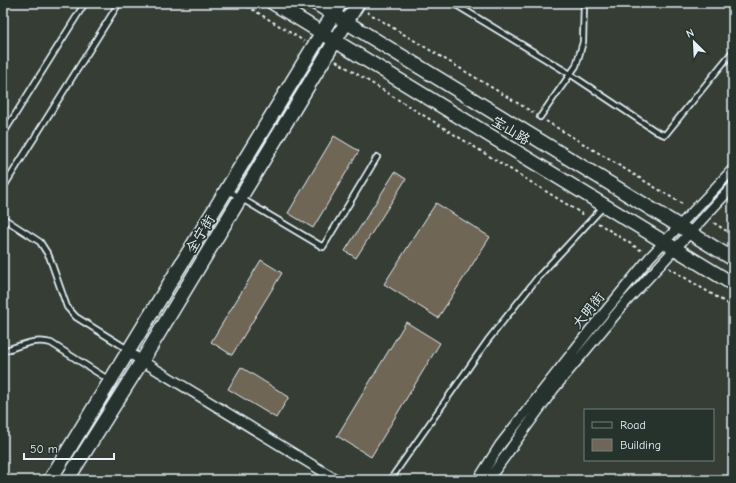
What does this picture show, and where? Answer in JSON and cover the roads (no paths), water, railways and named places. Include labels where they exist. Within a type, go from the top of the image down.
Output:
[{"type":"street","name":"宝山路","points":[[273,3],[733,284]]},
{"type":"street","name":"宝山路","points":[[315,3],[337,9],[346,22],[733,259]]},
{"type":"street","name":"全宁街","points":[[67,480],[142,361],[358,3]]},
{"type":"street","name":"全宁街","points":[[50,480],[130,352],[337,9]]},
{"type":"street","name":"大明街","points":[[488,480],[553,390],[660,263],[670,245],[733,169]]},
{"type":"street","name":"大明街","points":[[684,229],[733,186]]},
{"type":"street","name":"大明街","points":[[478,480],[500,446],[590,330],[650,256],[670,245]]},
{"type":"street","points":[[130,352],[142,361],[337,480]]},
{"type":"lane","points":[[3,134],[85,3]]},
{"type":"lane","points":[[3,188],[119,3]]},
{"type":"lane","points":[[453,3],[570,74],[657,132],[665,134],[733,51]]},
{"type":"lane","points":[[540,117],[576,66],[583,42],[584,3]]},
{"type":"lane","points":[[227,190],[323,247],[377,157]]},
{"type":"lane","points":[[390,480],[488,340],[538,276],[604,206]]},
{"type":"lane","points":[[3,218],[40,242],[49,256],[67,307],[76,317],[130,352]]},
{"type":"lane","points":[[3,350],[35,341],[51,343],[111,382]]}]
